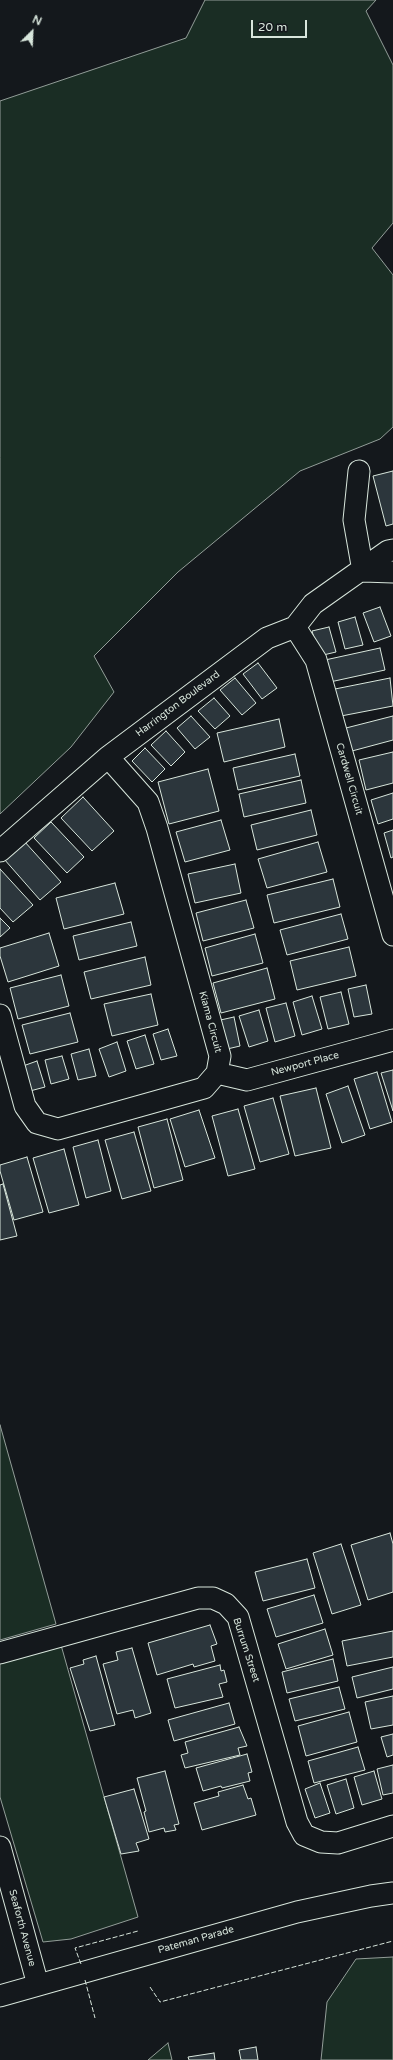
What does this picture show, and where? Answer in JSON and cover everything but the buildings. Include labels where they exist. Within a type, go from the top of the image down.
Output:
[{"type":"street","points":[[358,471],[354,520],[363,570]]},
{"type":"street","points":[[295,627],[313,604],[388,551],[393,550]]},
{"type":"street","points":[[363,570],[393,572]]},
{"type":"street","name":"Harrington Boulevard","points":[[0,851],[108,756],[267,638],[295,627]]},
{"type":"street","name":"Cardwell Circuit","points":[[295,627],[316,660],[393,935]]},
{"type":"street","name":"Kiama Circuit","points":[[108,756],[148,802],[157,828],[220,1056],[217,1073]]},
{"type":"street","points":[[0,1015],[25,1106],[37,1123],[58,1129],[204,1088],[217,1073]]},
{"type":"street","name":"Newport Place","points":[[217,1073],[247,1080],[393,1040]]},
{"type":"street","name":"Burrum Street","points":[[0,1653],[198,1598],[213,1598],[226,1604],[238,1618],[297,1822],[304,1835],[321,1842],[338,1843],[393,1826]]},
{"type":"street","name":"Seaforth Avenue","points":[[0,1847],[38,1985]]},
{"type":"street","name":"Pateman Parade","points":[[0,1996],[297,1912],[371,1896],[393,1894]]},
{"type":"green space","points":[[205,0],[376,0],[366,11],[393,65],[393,223],[372,248],[393,275],[393,427],[380,439],[300,471],[178,572],[94,656],[114,692],[71,747],[0,814],[0,101],[186,38]]},
{"type":"green space","points":[[0,1425],[56,1624],[0,1640]]},
{"type":"green space","points":[[61,1645],[138,1917],[71,1939],[43,1942],[0,1797],[0,1662]]},
{"type":"green space","points":[[393,1957],[393,2060],[321,2060],[327,2002],[356,1959]]},
{"type":"green space","points":[[168,2043],[172,2060],[148,2060]]},
{"type":"fence","points":[[81,1964],[75,1948],[138,1931]]},
{"type":"fence","points":[[150,1987],[160,2002],[393,1941]]},
{"type":"fence","points":[[85,1980],[95,2018]]}]
